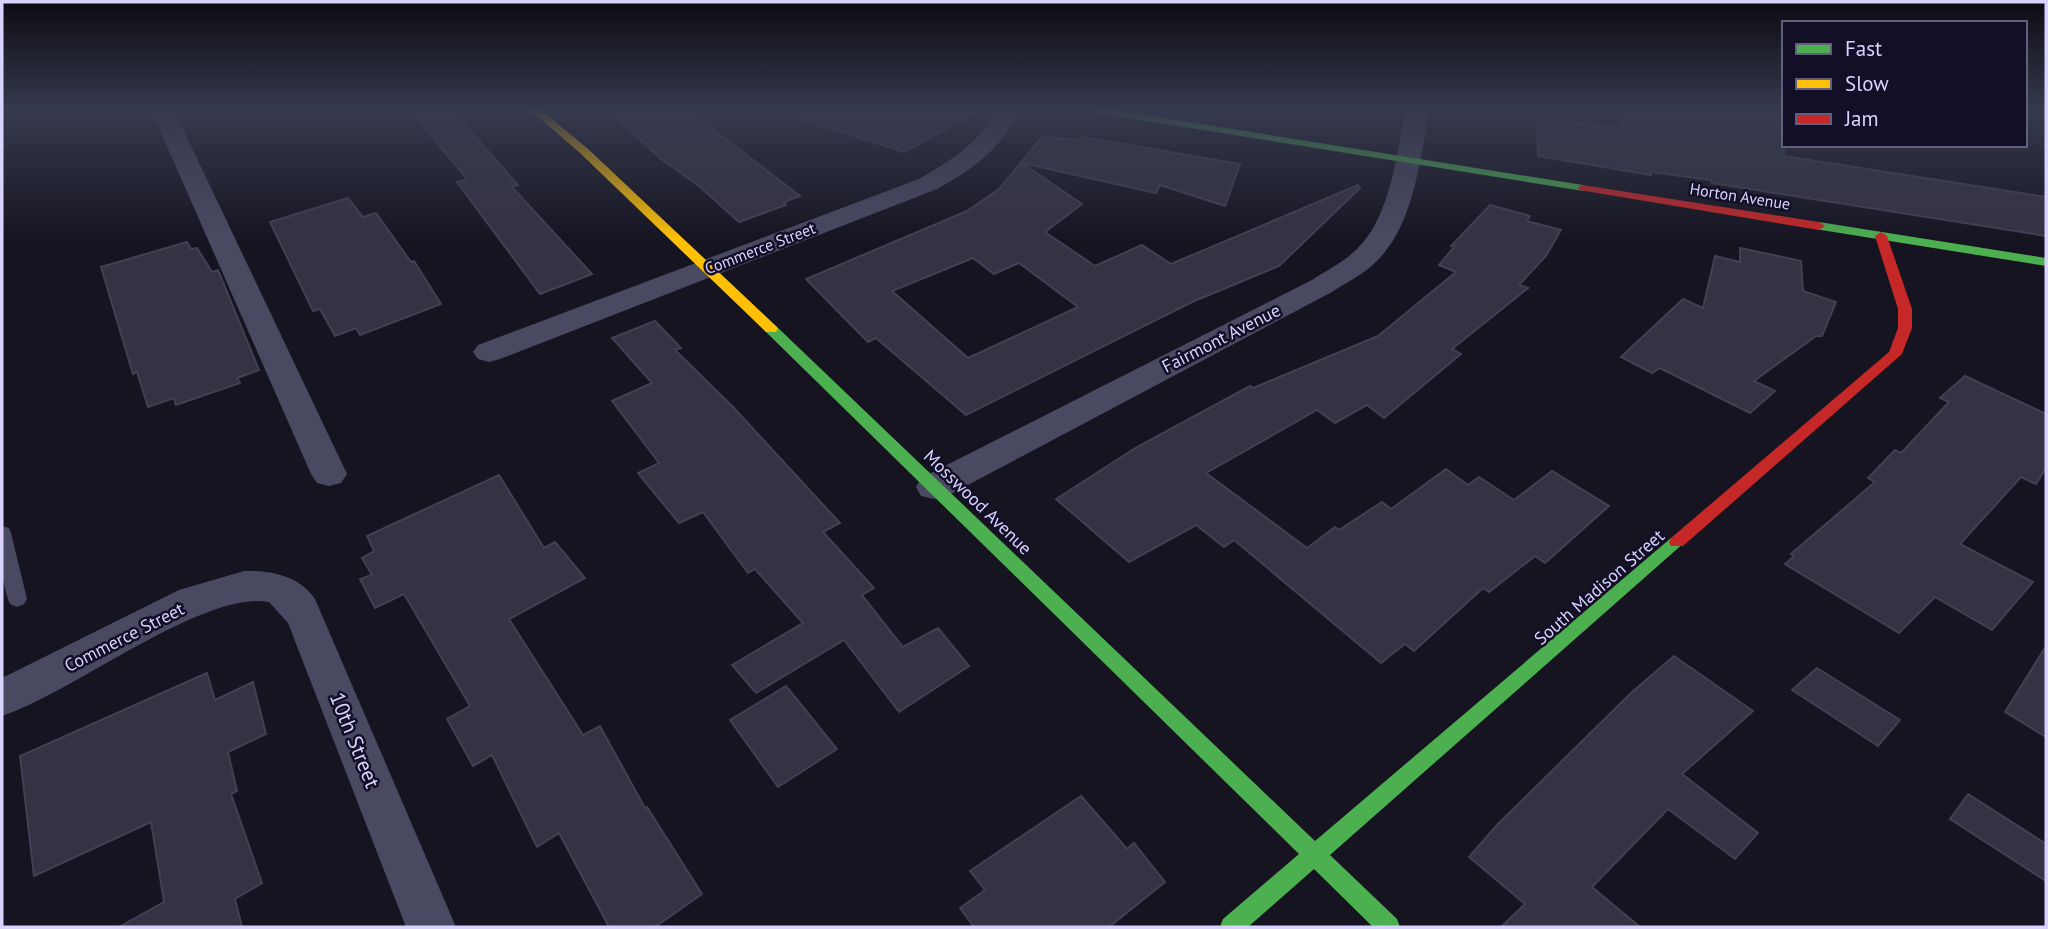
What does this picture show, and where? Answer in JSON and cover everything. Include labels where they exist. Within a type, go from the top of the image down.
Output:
[{"type":"street","points":[[182,153],[329,474]]},
{"type":"street","name":"Mosswood Avenue","points":[[588,153],[1389,927]]},
{"type":"street","name":"Commerce Street","points":[[489,352],[928,184],[950,172],[974,153]]},
{"type":"street","name":"Horton Avenue","points":[[1365,153],[2046,262]]},
{"type":"street","name":"Fairmont Avenue","points":[[934,487],[1322,286],[1357,263],[1371,251],[1390,222],[1408,153]]},
{"type":"street","name":"South Madison Street","points":[[1231,927],[1895,354],[1905,328],[1905,309],[1881,236]]},
{"type":"street","name":"Commerce Street","points":[[2,698],[193,601],[226,589],[249,586]]},
{"type":"street","name":"10th Street","points":[[249,586],[271,587],[293,598],[308,623],[431,927]]},
{"type":"lane","points":[[2,533],[16,600]]},
{"type":"building","points":[[446,153],[490,153],[518,185],[512,187],[592,274],[540,294],[457,182],[467,179]]},
{"type":"building","points":[[655,153],[744,153],[800,196],[784,202],[786,205],[739,222],[699,186]]},
{"type":"building","points":[[1028,153],[1178,153],[1240,164],[1225,206],[1160,185],[1156,193],[1022,163],[1082,204],[1045,232],[1095,266],[1142,245],[1171,264],[1358,185],[1360,188],[1279,266],[1192,302],[966,415],[876,338],[868,342],[806,279],[967,211],[999,189]],"holes":[[[973,258],[994,274],[1019,263],[1078,307],[968,358],[892,291]]]},
{"type":"building","points":[[1538,153],[1784,153],[1784,156],[2046,197],[2046,236],[1712,183],[1711,180],[1651,172],[1651,175],[1538,156]]},
{"type":"building","points":[[348,198],[363,217],[376,213],[411,262],[414,261],[441,304],[360,335],[356,328],[335,336],[320,309],[313,311],[270,222]]},
{"type":"building","points":[[1490,205],[1530,216],[1527,221],[1561,230],[1546,256],[1519,285],[1528,288],[1452,349],[1461,354],[1384,418],[1367,405],[1335,423],[1317,410],[1206,473],[1307,548],[1335,527],[1339,530],[1382,502],[1391,509],[1446,469],[1468,485],[1479,477],[1514,500],[1552,471],[1609,506],[1545,563],[1535,556],[1489,592],[1483,588],[1414,651],[1405,644],[1381,663],[1234,540],[1224,547],[1196,525],[1129,562],[1056,499],[1137,447],[1250,386],[1253,388],[1378,336],[1456,272],[1439,265],[1454,247],[1451,246]]},
{"type":"building","points":[[187,242],[191,249],[197,248],[212,272],[218,270],[259,370],[237,378],[240,383],[176,405],[174,398],[148,407],[137,372],[133,374],[101,267]]},
{"type":"building","points":[[1740,248],[1801,261],[1803,291],[1836,302],[1822,336],[1816,336],[1754,381],[1775,391],[1750,413],[1660,368],[1652,373],[1621,357],[1683,299],[1703,308],[1715,256],[1740,262]]},
{"type":"building","points":[[655,321],[681,348],[675,350],[733,407],[840,523],[823,532],[874,588],[862,595],[903,647],[938,628],[969,666],[899,712],[844,640],[756,693],[732,665],[803,623],[755,569],[748,573],[703,512],[679,523],[638,473],[659,463],[612,401],[652,383],[612,338]]},
{"type":"building","points":[[1965,376],[2046,414],[2046,468],[2036,484],[2021,477],[1960,544],[2033,582],[1992,630],[1935,597],[1899,633],[1785,564],[1794,556],[1791,554],[1875,482],[1868,478],[1895,450],[1901,453],[1949,402],[1940,398]]},
{"type":"building","points":[[499,475],[544,548],[555,542],[585,578],[509,619],[583,735],[600,726],[645,808],[647,807],[702,894],[655,927],[609,927],[559,833],[537,847],[492,755],[473,766],[447,719],[470,706],[404,594],[375,608],[360,579],[372,575],[362,558],[374,551],[367,536]]},
{"type":"building","points":[[2046,646],[2046,737],[2005,712]]},
{"type":"building","points":[[1674,656],[1753,711],[1682,774],[1758,833],[1735,859],[1668,809],[1592,887],[1640,927],[1501,927],[1525,904],[1469,857],[1497,825],[1632,692]]},
{"type":"building","points":[[1817,668],[1900,720],[1878,746],[1792,690]]},
{"type":"building","points":[[207,673],[215,700],[253,682],[266,734],[228,752],[237,791],[231,794],[262,883],[235,899],[242,927],[119,927],[164,902],[151,822],[34,876],[20,756]]},
{"type":"building","points":[[786,686],[837,749],[778,787],[730,720]]},
{"type":"building","points":[[1968,794],[2046,844],[2046,881],[1950,819]]},
{"type":"building","points":[[1081,796],[1127,849],[1134,843],[1165,882],[1109,927],[974,927],[960,908],[985,890],[970,871]]},
{"type":"traffic: fast","points":[[1367,153],[1583,188]]},
{"type":"traffic: fast","points":[[1819,226],[2046,262]]},
{"type":"traffic: fast","points":[[771,329],[1389,927]]},
{"type":"traffic: fast","points":[[1231,927],[1677,542]]},
{"type":"traffic: slow","points":[[587,153],[771,329]]},
{"type":"traffic: jam","points":[[1583,188],[1819,226]]},
{"type":"traffic: jam","points":[[1677,542],[1895,354],[1905,328],[1905,309],[1881,236]]}]
